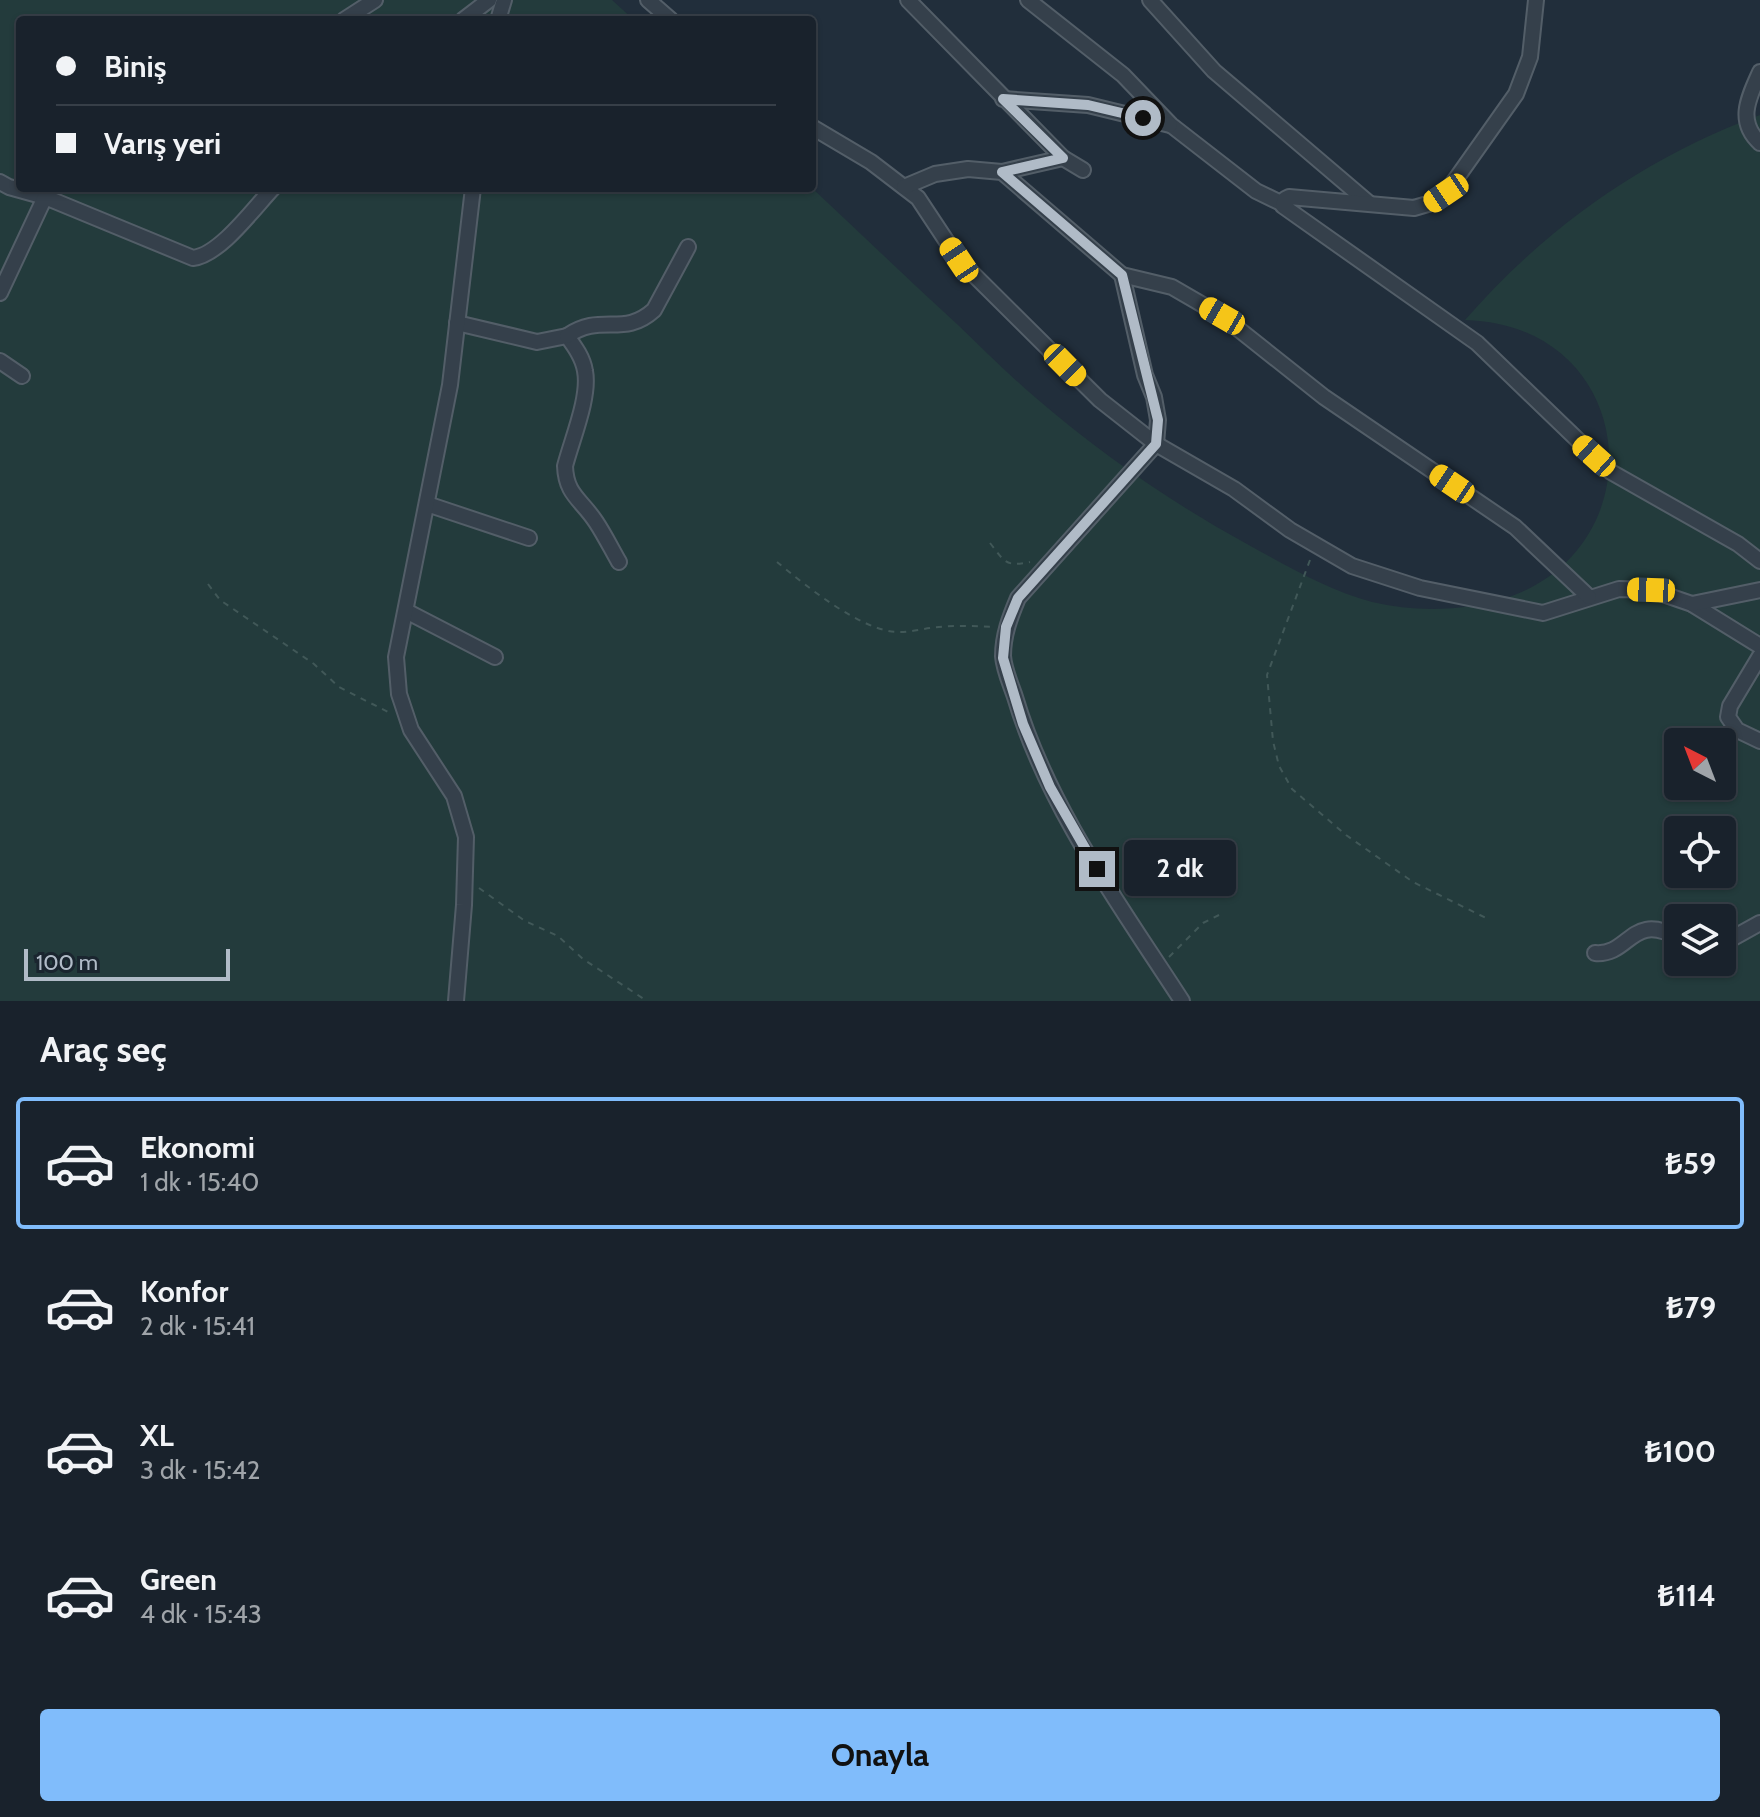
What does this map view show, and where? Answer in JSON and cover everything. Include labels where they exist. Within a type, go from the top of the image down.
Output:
[{"type":"street","points":[[350,16],[375,0]]},
{"type":"street","points":[[468,16],[489,0]]},
{"type":"street","points":[[908,0],[1063,158],[1083,170]]},
{"type":"street","points":[[1028,0],[1123,75],[1171,125],[1256,191],[1283,204],[1286,210],[1477,343],[1611,472],[1738,544],[1760,561]]},
{"type":"street","points":[[1150,0],[1214,71],[1370,205]]},
{"type":"street","points":[[1283,204],[1289,197],[1414,208],[1431,203],[1446,193],[1516,94],[1530,57],[1536,0]]},
{"type":"street","points":[[651,1],[667,16]]},
{"type":"street","points":[[1760,72],[1745,109],[1749,128],[1760,143]]},
{"type":"street","points":[[1003,99],[1088,105],[1171,125]]},
{"type":"street","points":[[816,129],[871,162],[918,198],[959,260],[1100,400],[1156,444],[1234,489],[1290,530],[1352,566],[1420,588],[1543,613],[1619,589],[1651,590],[1692,604],[1760,646]]},
{"type":"street","points":[[904,187],[935,174],[968,169],[1002,172],[1063,158]]},
{"type":"street","points":[[1002,172],[1122,275],[1172,287],[1222,316],[1324,397],[1515,527],[1589,597]]},
{"type":"street","points":[[27,192],[193,258],[214,250],[269,192]]},
{"type":"street","points":[[456,1001],[466,837],[454,796],[411,730],[399,694],[396,657],[450,385],[473,192]]},
{"type":"street","points":[[0,293],[45,197]]},
{"type":"street","points":[[457,323],[537,342],[567,336],[593,324],[622,326],[646,317],[654,310],[688,247]]},
{"type":"street","points":[[1122,275],[1145,375],[1154,397],[1158,420],[1156,444],[1018,598],[1006,627],[1003,658],[1023,724],[1050,787],[1097,869],[1182,1001]]},
{"type":"street","points":[[567,336],[579,353],[585,370],[586,389],[565,466],[566,478],[569,490],[596,522],[619,562]]},
{"type":"street","points":[[0,361],[22,376]]},
{"type":"street","points":[[427,504],[529,538]]},
{"type":"street","points":[[1692,604],[1760,590]]},
{"type":"street","points":[[406,611],[495,657]]},
{"type":"street","points":[[1760,656],[1730,706],[1728,717],[1737,730],[1760,741]]},
{"type":"street","points":[[1736,936],[1760,923]]},
{"type":"street","points":[[1595,953],[1610,952],[1641,930],[1664,931]]},
{"type":"path","points":[[990,543],[1009,564],[1052,558]]},
{"type":"path","points":[[1315,545],[1267,675],[1273,741],[1279,766],[1292,789],[1346,835],[1413,882],[1486,918]]},
{"type":"path","points":[[777,562],[812,590],[862,623],[881,631],[901,633],[934,627],[1006,627]]},
{"type":"path","points":[[208,584],[220,600],[314,664],[339,687],[372,706],[408,720]]},
{"type":"path","points":[[465,877],[525,921],[558,936],[583,959],[647,1001]]},
{"type":"path","points":[[1158,964],[1175,954],[1203,923],[1223,913]]},
{"type":"green space","points":[[0,0],[612,0],[630,16],[16,16],[16,192],[816,192],[1026,389],[1138,477],[1219,528],[1308,577],[1372,602],[1409,608],[1472,606],[1534,586],[1577,551],[1602,505],[1609,455],[1599,406],[1571,363],[1526,333],[1465,320],[1529,255],[1599,199],[1676,152],[1760,115],[1760,1001],[0,1001]]},
{"type":"route","points":[[1097,869],[1050,787],[1023,724],[1003,658],[1006,627],[1018,598],[1156,444],[1158,420],[1122,275],[1002,172],[1063,158],[1003,99],[1088,105],[1143,118]]}]
